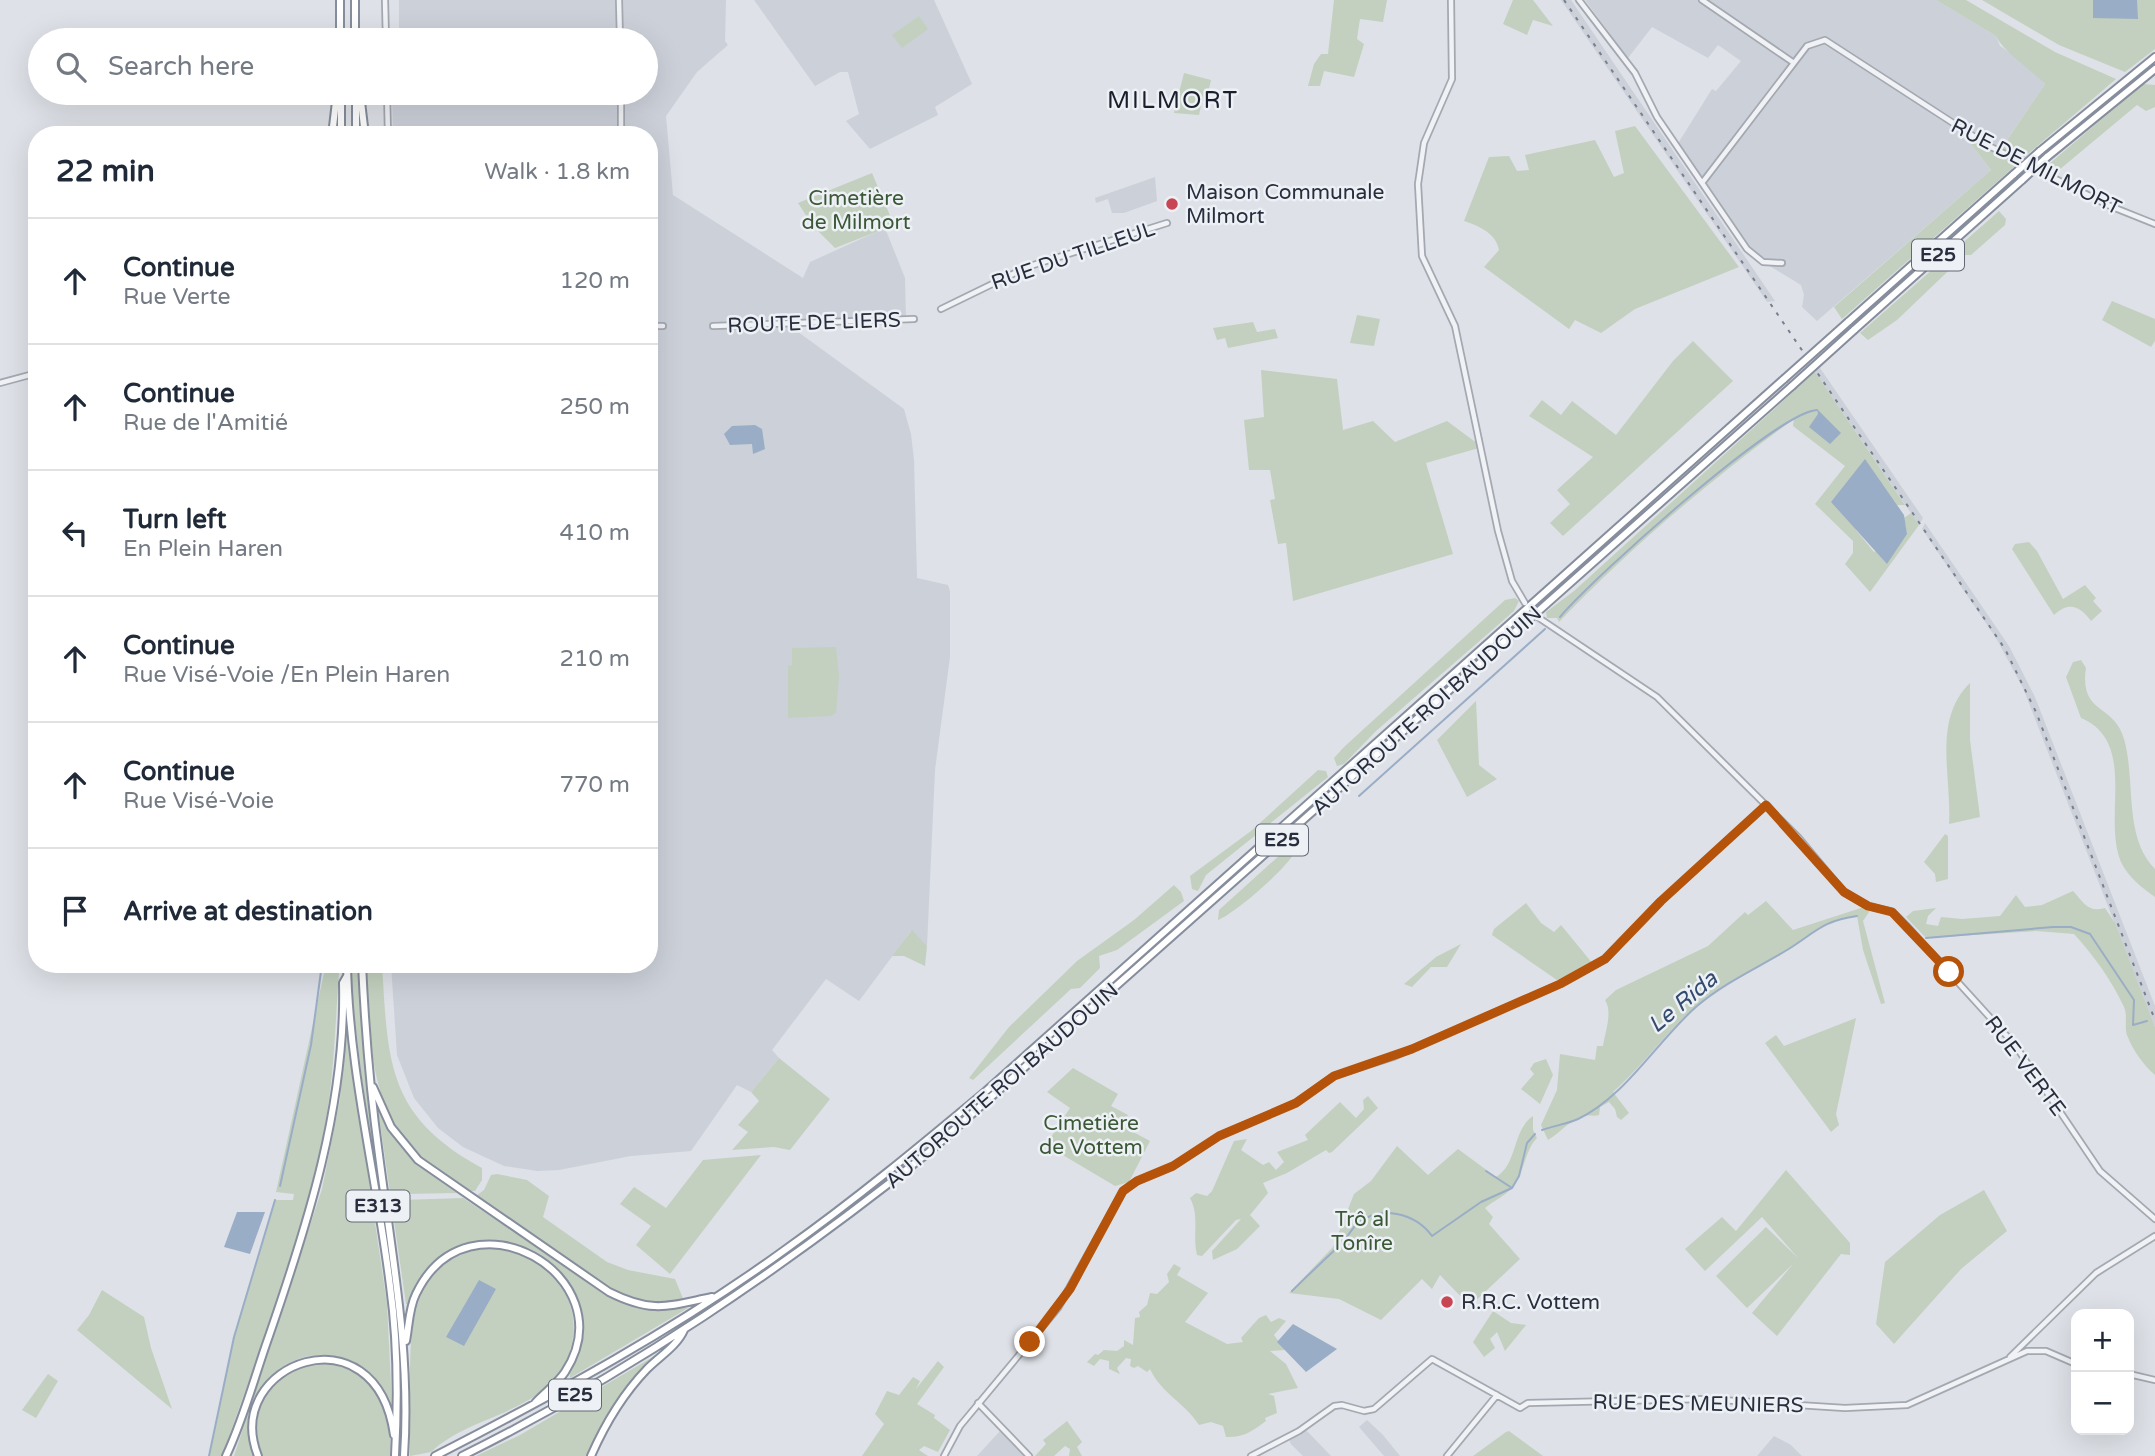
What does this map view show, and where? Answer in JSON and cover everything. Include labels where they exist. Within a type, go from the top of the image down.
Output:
[{"type":"highway","points":[[340,0],[340,28]]},
{"type":"highway","points":[[355,0],[355,28]]},
{"type":"highway","name":"AUTOROUTE ROI BAUDOUIN","points":[[718,1296],[862,1193],[985,1091],[2040,151],[2155,57]]},
{"type":"highway","name":"AUTOROUTE ROI BAUDOUIN","points":[[462,1456],[579,1393],[684,1330],[760,1280],[940,1143],[2047,157],[2155,69]]},
{"type":"highway","points":[[334,126],[337,105]]},
{"type":"highway","points":[[340,105],[341,126]]},
{"type":"highway","points":[[356,126],[357,105]]},
{"type":"highway","points":[[360,105],[364,126]]},
{"type":"highway","name":"E313","points":[[363,973],[369,1078],[399,1288],[404,1350],[404,1455]]},
{"type":"highway","points":[[226,1456],[301,1243],[317,1181],[328,1130],[339,1051],[343,983],[347,976]]},
{"type":"highway","name":"E313","points":[[347,976],[356,1068],[392,1301],[398,1381],[395,1456]]},
{"type":"highway","points":[[369,1078],[391,1127],[418,1160],[609,1292],[626,1301],[656,1307],[691,1304],[718,1296]]},
{"type":"highway","points":[[404,1350],[415,1295],[442,1261],[468,1248],[485,1244],[502,1244],[530,1252],[542,1259],[563,1281],[577,1314],[577,1331],[565,1371],[528,1409]]},
{"type":"highway","name":"E25","points":[[435,1456],[528,1409],[718,1296]]},
{"type":"highway","points":[[591,1456],[629,1390],[680,1339],[684,1330]]},
{"type":"highway","points":[[258,1456],[252,1437],[255,1407],[278,1376],[312,1360],[346,1364],[373,1380],[390,1409],[395,1448]]},
{"type":"street","points":[[385,0],[386,28]]},
{"type":"street","points":[[619,0],[620,28]]},
{"type":"street","points":[[1451,0],[1452,79],[1424,143],[1418,184],[1422,262],[1449,309],[1469,381],[1498,531],[1513,581],[1525,603]]},
{"type":"street","points":[[1578,0],[1635,73],[1657,117],[1755,257],[1763,262],[1782,263]]},
{"type":"street","points":[[1702,0],[1794,63],[1702,183]]},
{"type":"street","name":"RUE DE MILMORT","points":[[1794,63],[1814,41],[1831,42],[1946,121],[1987,145],[2109,206],[2155,224]]},
{"type":"street","points":[[387,105],[388,126]]},
{"type":"street","points":[[621,105],[621,126]]},
{"type":"street","name":"RUE DU TILLEUL","points":[[941,309],[1027,267],[1167,223]]},
{"type":"street","name":"ROUTE DE LIERS","points":[[713,326],[914,319]]},
{"type":"street","points":[[658,326],[663,326]]},
{"type":"street","points":[[0,383],[28,375]]},
{"type":"street","points":[[944,1456],[960,1426],[1058,1308],[1123,1191],[1137,1181],[1173,1166],[1219,1136],[1296,1103],[1334,1076],[1377,1063],[1428,1041],[1560,984],[1605,959],[1661,901],[1766,805],[1657,697],[1539,618]]},
{"type":"street","name":"RUE VERTE","points":[[1766,805],[1844,892],[1868,906],[1892,912],[2015,1045],[2097,1168],[2155,1219]]},
{"type":"street","points":[[2007,1360],[2096,1273],[2155,1236]]},
{"type":"street","points":[[2024,1343],[2027,1352],[2046,1351],[2071,1362]]},
{"type":"street","name":"RUE DES MEUNIERS","points":[[1497,1395],[1520,1408],[1528,1404],[1705,1399],[1845,1408],[1907,1405],[2027,1352]]},
{"type":"street","points":[[1251,1456],[1299,1431],[1334,1406],[1342,1405],[1364,1411],[1374,1409],[1433,1359],[1497,1395],[1447,1456]]},
{"type":"street","points":[[2134,1375],[2155,1380]]},
{"type":"street","points":[[978,1403],[1030,1456]]},
{"type":"shaded area","points":[[399,0],[726,0],[725,41],[728,45],[697,72],[666,116],[673,195],[803,278],[810,262],[885,228],[905,278],[906,318],[793,321],[794,329],[904,409],[914,460],[917,578],[948,585],[950,591],[950,657],[935,770],[927,946],[911,931],[859,1001],[826,979],[772,1050],[779,1058],[751,1092],[737,1085],[691,1151],[631,1156],[559,1170],[537,1171],[504,1166],[463,1147],[438,1128],[414,1098],[397,1055],[392,973],[658,973],[658,126],[393,126],[392,105],[658,105],[658,28],[399,28]]},
{"type":"shaded area","points":[[754,0],[934,0],[972,84],[935,107],[938,115],[870,149],[846,121],[859,114],[848,72],[840,72],[815,86]]},
{"type":"shaded area","points":[[1561,0],[1571,0],[1775,301],[1767,302]]},
{"type":"shaded area","points":[[1585,0],[1936,0],[1996,36],[2000,46],[2023,61],[2045,84],[2000,150],[1977,138],[1971,144],[1991,170],[1817,321],[1802,307],[1804,295],[1801,285],[1755,257],[1677,145],[1712,89],[1716,91],[1741,61],[1718,45],[1708,58],[1652,27],[1628,58]]},
{"type":"shaded area","points":[[1155,177],[1157,201],[1124,213],[1112,213],[1108,199],[1096,203],[1095,198]]},
{"type":"shaded area","points":[[1820,368],[1923,518],[1919,525],[1815,372]]},
{"type":"shaded area","points":[[1925,523],[2009,646],[2035,697],[2155,1006],[2155,1027],[2023,688],[1996,638],[1922,529]]},
{"type":"shaded area","points":[[1367,1420],[1400,1456],[1384,1456],[1359,1427]]},
{"type":"shaded area","points":[[1306,1430],[1331,1456],[1303,1456],[1291,1444],[1289,1440]]},
{"type":"shaded area","points":[[1000,1431],[1025,1456],[977,1456]]},
{"type":"shaded area","points":[[1774,1436],[1791,1445],[1802,1456],[1757,1456]]},
{"type":"green space","points":[[1334,0],[1387,0],[1383,22],[1360,19],[1357,39],[1364,44],[1354,77],[1324,71],[1320,86],[1308,86],[1314,64],[1321,54],[1328,54]]},
{"type":"green space","points":[[1513,0],[1533,0],[1553,26],[1533,20],[1527,35],[1503,24]]},
{"type":"green space","points":[[1936,0],[1966,0],[2055,52],[2116,79],[2021,160],[2001,149],[2045,84],[2010,54],[1996,36]]},
{"type":"green space","points":[[1982,0],[2155,0],[2155,49],[2125,72],[2059,45]]},
{"type":"green space","points":[[919,16],[928,29],[902,48],[892,35]]},
{"type":"green space","points":[[1184,73],[1211,80],[1206,102],[1202,101],[1199,115],[1174,113]]},
{"type":"green space","points":[[2143,84],[2155,85],[2155,107],[2146,111],[2137,105],[2053,175],[2042,170]]},
{"type":"green space","points":[[1635,126],[1739,267],[1635,309],[1601,333],[1575,320],[1569,329],[1484,267],[1499,250],[1497,244],[1486,231],[1464,221],[1489,157],[1509,156],[1517,171],[1529,170],[1525,155],[1595,140],[1614,177],[1624,173],[1615,131]]},
{"type":"green space","points":[[1974,141],[2016,165],[1842,319],[1834,307],[1991,170],[1971,144]]},
{"type":"green space","name":"Cimetière de Milmort","points":[[872,173],[894,225],[835,248],[813,226],[798,203]]},
{"type":"green space","points":[[1999,211],[2006,219],[2005,225],[1971,255],[1965,255],[1897,320],[1868,340],[1860,333]]},
{"type":"green space","points":[[2112,301],[2155,319],[2155,341],[2151,347],[2102,320]]},
{"type":"green space","points":[[1357,315],[1380,319],[1374,346],[1350,343]]},
{"type":"green space","points":[[1253,322],[1257,332],[1275,329],[1278,338],[1228,348],[1225,338],[1217,340],[1213,328]]},
{"type":"green space","points":[[1693,341],[1733,381],[1563,536],[1550,523],[1570,504],[1557,490],[1593,457],[1529,416],[1542,400],[1561,415],[1572,401],[1616,435],[1673,361]]},
{"type":"green space","points":[[1261,370],[1337,379],[1343,430],[1373,421],[1395,442],[1447,421],[1474,441],[1478,440],[1479,448],[1426,463],[1453,554],[1293,601],[1286,543],[1278,544],[1270,500],[1275,499],[1270,470],[1249,470],[1244,420],[1264,417]]},
{"type":"green space","points":[[1815,372],[1905,505],[1897,505],[1865,460],[1856,530],[1874,552],[1907,534],[1904,518],[1911,513],[1919,525],[1870,592],[1845,564],[1853,553],[1853,541],[1815,504],[1845,466],[1793,426],[1794,419],[1672,515],[1614,567],[1559,622],[1557,618],[1547,618],[1546,612],[1574,591]]},
{"type":"green space","points":[[2029,542],[2037,551],[2063,599],[2085,585],[2102,611],[2091,621],[2074,607],[2065,608],[2054,615],[2012,549],[2015,544]]},
{"type":"green space","points":[[1515,598],[1519,601],[1514,611],[1376,731],[1344,764],[1337,766],[1334,758],[1344,747],[1505,600]]},
{"type":"green space","points":[[836,647],[839,676],[836,713],[831,716],[788,718],[788,666],[792,665],[792,648]]},
{"type":"green space","points":[[2081,660],[2086,668],[2085,683],[2092,702],[2113,719],[2124,739],[2134,825],[2145,856],[2155,869],[2155,897],[2131,877],[2121,862],[2116,844],[2114,762],[2109,744],[2098,729],[2081,718],[2066,677],[2073,662]]},
{"type":"green space","points":[[1970,683],[1970,740],[1980,817],[1949,824],[1947,731],[1958,698]]},
{"type":"green space","points":[[1476,701],[1479,765],[1497,779],[1467,797],[1437,740]]},
{"type":"green space","points":[[1318,770],[1326,771],[1328,777],[1206,875],[1198,891],[1192,889],[1190,876],[1251,831]]},
{"type":"green space","points":[[1945,834],[1948,836],[1948,879],[1936,882],[1935,874],[1924,862]]},
{"type":"green space","points":[[1292,844],[1297,846],[1294,854],[1276,875],[1249,899],[1218,920],[1219,910]]},
{"type":"green space","points":[[1174,885],[1181,892],[1184,901],[1117,950],[1099,956],[1100,968],[1080,988],[1071,989],[973,1080],[969,1078],[1009,1027],[1077,961],[1134,920]]},
{"type":"green space","points":[[2073,891],[2090,908],[2105,908],[2115,923],[2155,1027],[2155,1075],[2129,1040],[2125,1010],[2114,987],[2074,934],[2036,931],[1926,938],[1906,917],[1913,911],[1936,908],[1928,916],[1926,924],[1938,926],[1941,917],[1962,919],[2000,916],[2016,895],[2025,907],[2042,905]]},
{"type":"green space","points":[[1766,901],[1793,930],[1864,907],[1871,909],[1863,921],[1885,1003],[1881,1004],[1863,950],[1857,916],[1829,923],[1780,955],[1721,988],[1687,1014],[1613,1092],[1629,1113],[1621,1120],[1609,1102],[1600,1107],[1599,1115],[1582,1116],[1548,1140],[1541,1125],[1557,1090],[1560,1054],[1595,1060],[1597,1046],[1603,1046],[1608,1022],[1605,1000],[1616,990],[1708,946],[1745,912],[1748,915]]},
{"type":"green space","points":[[1526,903],[1541,923],[1554,932],[1561,925],[1593,964],[1557,980],[1492,935],[1494,929]]},
{"type":"green space","points":[[912,930],[927,946],[925,966],[904,956],[892,956]]},
{"type":"green space","points":[[1461,944],[1447,967],[1431,967],[1412,987],[1404,984],[1436,957]]},
{"type":"green space","points":[[324,973],[339,973],[330,1095],[314,1176],[279,1294],[222,1456],[209,1456],[234,1337],[275,1200],[293,1200],[294,1194],[276,1192]]},
{"type":"green space","points":[[351,973],[360,973],[370,1112],[401,1342],[400,1456],[396,1332],[390,1271],[355,1026]]},
{"type":"green space","points":[[366,973],[383,973],[391,1058],[399,1084],[410,1107],[427,1128],[482,1168],[482,1180],[475,1191],[456,1184],[439,1172],[415,1151],[398,1129],[385,1104],[377,1078],[369,1023]]},
{"type":"green space","points":[[1856,1018],[1836,1114],[1839,1125],[1831,1132],[1765,1043],[1776,1035],[1784,1046]]},
{"type":"green space","points":[[345,1019],[387,1304],[392,1406],[373,1377],[350,1361],[324,1355],[298,1359],[276,1372],[259,1393],[251,1422],[254,1456],[234,1456],[322,1189],[340,1099]]},
{"type":"green space","points":[[779,1058],[830,1099],[790,1150],[774,1147],[732,1150],[748,1132],[738,1125],[759,1101],[751,1092]]},
{"type":"green space","points":[[1546,1059],[1553,1075],[1540,1104],[1521,1089],[1534,1074],[1530,1069],[1534,1063]]},
{"type":"green space","name":"Cimetière de Vottem","points":[[1073,1068],[1118,1094],[1111,1106],[1128,1115],[1122,1126],[1150,1141],[1129,1182],[1115,1186],[1046,1145],[1070,1108],[1047,1092]]},
{"type":"green space","points":[[1368,1096],[1378,1108],[1332,1152],[1326,1150],[1287,1173],[1263,1183],[1268,1193],[1250,1215],[1260,1226],[1237,1249],[1213,1260],[1212,1251],[1241,1219],[1236,1220],[1202,1256],[1197,1255],[1195,1212],[1190,1198],[1196,1193],[1207,1196],[1212,1191],[1234,1141],[1247,1139],[1241,1150],[1263,1165],[1269,1162],[1276,1170],[1284,1162],[1277,1152],[1308,1140],[1305,1135],[1340,1102],[1356,1118],[1364,1109],[1363,1100]]},
{"type":"green space","points":[[377,1102],[411,1154],[432,1175],[457,1193],[402,1194],[402,1200],[463,1198],[612,1296],[641,1307],[688,1308],[570,1378],[580,1324],[575,1299],[561,1273],[541,1255],[518,1245],[492,1243],[467,1248],[444,1260],[424,1279],[410,1304],[406,1304]]},
{"type":"green space","name":"Trô al Tonîre","points":[[1533,1116],[1533,1130],[1537,1138],[1529,1149],[1520,1176],[1509,1191],[1485,1208],[1493,1217],[1489,1224],[1520,1259],[1470,1306],[1440,1275],[1432,1289],[1422,1279],[1381,1320],[1339,1299],[1289,1293],[1333,1247],[1354,1194],[1371,1181],[1397,1146],[1428,1175],[1458,1149],[1496,1177],[1508,1164],[1521,1130]]},
{"type":"green space","points":[[761,1155],[670,1274],[636,1245],[651,1226],[620,1204],[634,1187],[666,1208],[703,1160]]},
{"type":"green space","points":[[1786,1170],[1850,1243],[1850,1255],[1841,1254],[1777,1336],[1752,1313],[1793,1264],[1747,1308],[1716,1276],[1766,1227],[1798,1258],[1762,1217],[1705,1271],[1685,1249],[1722,1217],[1736,1231]]},
{"type":"green space","points":[[491,1175],[527,1180],[549,1196],[543,1217],[607,1262],[628,1270],[675,1279],[684,1301],[642,1301],[614,1290],[485,1204],[476,1196],[484,1190]]},
{"type":"green space","points":[[1984,1190],[2007,1231],[1961,1269],[1894,1344],[1876,1324],[1885,1262],[1940,1215]]},
{"type":"green space","points":[[494,1247],[527,1256],[554,1276],[571,1307],[574,1327],[571,1347],[562,1369],[548,1386],[530,1399],[468,1428],[431,1452],[410,1456],[410,1359],[415,1313],[422,1294],[432,1277],[447,1263],[467,1253]]},
{"type":"green space","points":[[1174,1264],[1181,1268],[1177,1275],[1208,1293],[1185,1322],[1227,1344],[1243,1342],[1241,1338],[1259,1318],[1266,1315],[1271,1322],[1279,1318],[1286,1321],[1274,1335],[1285,1350],[1270,1351],[1286,1364],[1298,1388],[1268,1394],[1274,1396],[1277,1413],[1265,1418],[1266,1421],[1246,1434],[1226,1437],[1223,1426],[1211,1422],[1199,1425],[1160,1385],[1150,1369],[1147,1372],[1138,1366],[1130,1366],[1131,1359],[1126,1358],[1117,1368],[1120,1374],[1109,1369],[1109,1361],[1100,1359],[1094,1366],[1087,1362],[1104,1350],[1117,1351],[1124,1346],[1124,1340],[1133,1345],[1135,1318],[1140,1317],[1139,1312],[1147,1305],[1150,1293],[1157,1294],[1169,1282],[1167,1274]]},
{"type":"green space","points":[[102,1290],[144,1317],[151,1348],[172,1409],[77,1330],[89,1315]]},
{"type":"green space","points":[[1493,1311],[1511,1323],[1526,1325],[1505,1351],[1497,1332],[1490,1339],[1495,1348],[1484,1357],[1473,1342]]},
{"type":"green space","points":[[663,1351],[639,1374],[589,1456],[476,1456],[520,1435]]},
{"type":"green space","points":[[938,1361],[944,1367],[917,1404],[935,1415],[934,1418],[950,1430],[938,1452],[924,1446],[919,1450],[928,1456],[862,1456],[884,1424],[875,1414],[887,1391],[899,1395],[913,1377],[920,1381],[916,1389]]},
{"type":"green space","points":[[335,1362],[361,1373],[382,1400],[390,1434],[390,1456],[261,1456],[257,1429],[262,1402],[268,1389],[288,1370],[305,1364]]},
{"type":"green space","points":[[48,1374],[58,1381],[36,1418],[22,1410]]},
{"type":"green space","points":[[1067,1421],[1082,1442],[1077,1447],[1082,1456],[1069,1456],[1070,1449],[1065,1446],[1054,1456],[1035,1456],[1046,1444],[1043,1440]]},
{"type":"green space","points":[[1509,1431],[1543,1456],[1473,1456],[1506,1432]]},
{"type":"water","points":[[2093,0],[2137,0],[2138,19],[2093,18]]},
{"type":"water","points":[[1817,409],[1841,433],[1830,444],[1809,427],[1818,414]]},
{"type":"water","points":[[755,425],[762,429],[765,449],[753,454],[752,444],[730,445],[724,434],[732,426]]},
{"type":"water","points":[[1865,459],[1904,515],[1907,534],[1887,564],[1831,502]]},
{"type":"water","points":[[237,1212],[265,1212],[250,1254],[224,1247]]},
{"type":"water","points":[[479,1280],[496,1289],[464,1346],[446,1337]]},
{"type":"water","points":[[1293,1324],[1337,1349],[1306,1372],[1277,1342]]},
{"type":"waterway","points":[[1560,617],[1609,568],[1686,499],[1765,438],[1796,418],[1817,410]]},
{"type":"waterway","points":[[1359,796],[1545,629]]},
{"type":"waterway","name":"Le Rida","points":[[1542,1130],[1578,1119],[1611,1097],[1683,1020],[1718,990],[1826,924],[1857,916]]},
{"type":"waterway","name":"Le Rida","points":[[1926,938],[2053,927],[2071,927],[2090,934],[2134,1000],[2133,1025],[2147,1021]]},
{"type":"waterway","points":[[280,1186],[311,1045],[321,973]]},
{"type":"waterway","name":"Le Rida","points":[[1292,1291],[1366,1218],[1376,1214],[1397,1214],[1417,1222],[1432,1236],[1481,1202],[1512,1188],[1519,1176],[1527,1143],[1535,1134]]},
{"type":"waterway","points":[[1486,1171],[1512,1188]]},
{"type":"waterway","points":[[209,1456],[234,1337],[275,1200]]},
{"type":"railway","points":[[1564,0],[2005,649],[2036,712],[2155,1020]]},
{"type":"place","name":"Maison Communale Milmort","points":[[1172,204]]},
{"type":"place","name":"R.R.C. Vottem","points":[[1447,1302]]},
{"type":"district","name":"MILMORT","points":[[1173,100]]},
{"type":"route","points":[[1030,1342],[1058,1308],[1123,1191],[1133,1183],[1173,1166],[1219,1136],[1283,1110],[1334,1076],[1412,1049],[1560,984],[1605,959],[1661,901],[1766,805],[1798,837],[1844,892],[1868,906],[1892,912],[1949,972]]}]
